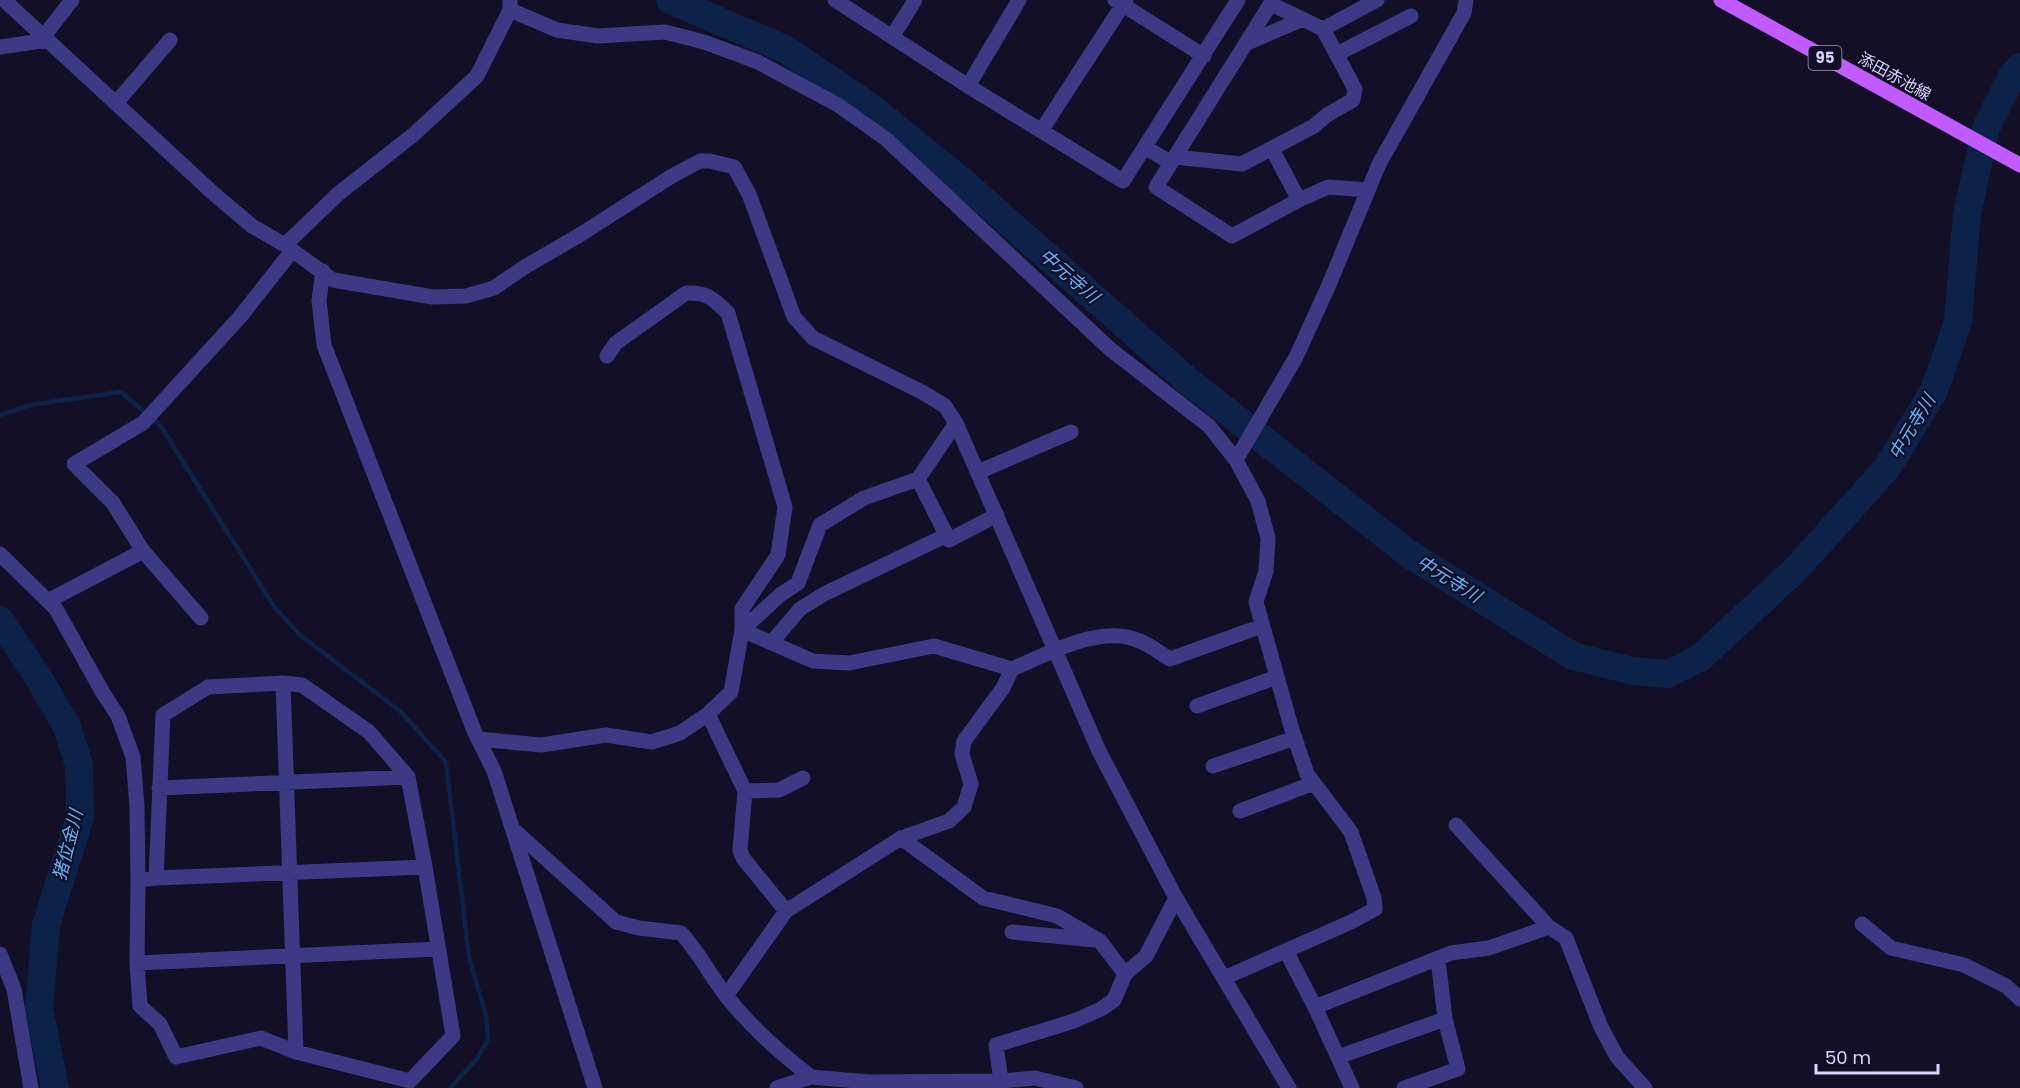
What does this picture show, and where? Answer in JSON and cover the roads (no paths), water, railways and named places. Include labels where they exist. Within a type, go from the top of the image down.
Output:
[{"type":"main road","name":"添田赤池線","points":[[1721,0],[2020,165]]},
{"type":"street","points":[[4,0],[213,193],[252,226],[323,271],[333,280],[433,297],[466,296],[494,288],[672,176],[700,161],[734,167],[749,194],[794,317],[813,338],[922,392],[945,406],[956,423],[1100,751],[1176,898],[1288,1088]]},
{"type":"street","points":[[0,47],[46,38],[72,0]]},
{"type":"street","points":[[835,0],[1123,182],[1238,0]]},
{"type":"street","points":[[892,37],[915,0]]},
{"type":"street","points":[[968,86],[1019,0]]},
{"type":"street","points":[[1323,29],[1377,0]]},
{"type":"street","points":[[1240,453],[1296,357],[1379,164],[1464,13],[1466,0]]},
{"type":"street","points":[[1041,131],[1121,2],[1204,56]]},
{"type":"street","points":[[1145,147],[1173,160],[1242,164],[1314,126],[1327,115],[1353,100],[1355,89],[1323,29],[1272,2],[1246,42],[1173,160],[1156,187],[1232,236],[1328,187],[1368,190]]},
{"type":"street","points":[[201,618],[142,551],[113,503],[74,464],[142,423],[240,317],[288,248],[338,194],[413,135],[477,76],[510,5],[557,30],[598,36],[665,33],[704,42],[758,62],[838,105],[886,139],[1110,349],[1240,453],[1258,501],[1268,538],[1266,572],[1256,602],[1295,738],[1307,774],[1351,832],[1374,898],[1375,909],[1351,922],[1224,978]]},
{"type":"street","points":[[1337,54],[1411,16]]},
{"type":"street","points":[[1246,42],[1303,19]]},
{"type":"street","points":[[116,103],[170,40]]},
{"type":"street","points":[[1272,149],[1299,200]]},
{"type":"street","points":[[323,271],[319,301],[324,345],[478,739],[494,771],[595,1088]]},
{"type":"street","points":[[478,739],[541,745],[606,735],[652,742],[680,733],[708,714],[731,692],[742,630],[742,609],[778,555],[785,507],[728,314],[711,297],[699,292],[686,293],[616,343],[607,356]]},
{"type":"street","points":[[742,630],[780,595],[798,582],[820,525],[864,498],[918,479],[956,423]]},
{"type":"street","points":[[978,472],[1071,432]]},
{"type":"street","points":[[918,479],[949,540],[997,515]]},
{"type":"street","points":[[771,643],[800,609],[816,599],[947,535]]},
{"type":"street","points":[[48,601],[142,551]]},
{"type":"street","points":[[0,554],[56,609],[118,716],[133,757],[137,806],[137,963],[140,1006],[160,1024],[176,1057],[261,1038],[296,1052],[409,1084],[453,1035],[408,777],[369,732],[302,686],[283,683],[208,687],[163,715],[156,878]]},
{"type":"street","points":[[742,630],[813,661],[849,663],[934,646],[1012,669],[1091,637],[1121,636],[1141,641],[1170,659],[1262,626]]},
{"type":"street","points":[[726,996],[786,911],[901,837],[949,821],[964,807],[971,784],[962,754],[964,741],[1003,688],[1012,669]]},
{"type":"street","points":[[1197,705],[1277,677]]},
{"type":"street","points":[[283,683],[296,1052]]},
{"type":"street","points":[[708,714],[745,791],[740,850],[743,858],[786,911]]},
{"type":"street","points":[[1213,766],[1295,738]]},
{"type":"street","points":[[159,788],[408,777]]},
{"type":"street","points":[[745,791],[779,790],[803,778]]},
{"type":"street","points":[[1240,811],[1314,783]]},
{"type":"street","points":[[1456,825],[1549,927],[1566,938],[1600,1025],[1617,1057],[1645,1088]]},
{"type":"street","points":[[512,829],[616,922],[639,928],[681,933],[693,946],[726,996],[772,1046],[811,1077]]},
{"type":"street","points":[[901,837],[984,898],[1058,916],[1101,941],[1125,974]]},
{"type":"street","points":[[138,880],[424,867]]},
{"type":"street","points":[[999,1084],[996,1045],[1074,1021],[1101,1009],[1114,1000],[1125,974],[1146,956],[1176,898]]},
{"type":"street","points":[[1862,924],[1891,948],[1964,965],[2006,986],[2020,999]]},
{"type":"street","points":[[1315,1007],[1451,954],[1490,948],[1549,927]]},
{"type":"street","points":[[1012,932],[1101,941]]},
{"type":"street","points":[[137,963],[438,949]]},
{"type":"street","points":[[1286,951],[1315,1007],[1352,1088]]},
{"type":"street","points":[[0,954],[14,989],[31,1088]]},
{"type":"street","points":[[1404,1088],[1458,1068],[1445,1019],[1438,959]]},
{"type":"street","points":[[1338,1057],[1445,1019]]},
{"type":"street","points":[[777,1088],[811,1077],[871,1085],[999,1084],[1035,1078],[1076,1088]]},
{"type":"waterway","name":"中元寺川","points":[[670,0],[785,49],[869,106],[963,182],[1187,380],[1409,554],[1573,656],[1633,671],[1668,674],[1700,658],[1796,569],[1887,468],[1934,391],[1958,321],[1967,214],[1986,128],[2012,76],[2020,67]]},
{"type":"waterway","points":[[0,415],[30,405],[121,392],[160,425],[275,608],[300,635],[400,711],[446,762],[469,957],[486,1016],[488,1040],[476,1060],[450,1088]]},
{"type":"waterway","name":"猪位金川","points":[[0,620],[38,677],[67,727],[79,765],[80,817],[46,925],[39,1008],[55,1088]]}]
